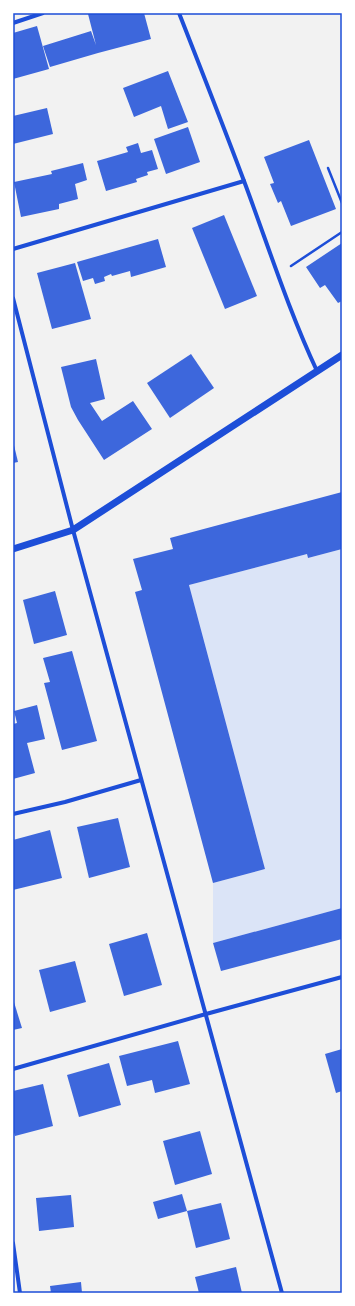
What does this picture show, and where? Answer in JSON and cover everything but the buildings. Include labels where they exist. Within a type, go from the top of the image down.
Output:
[{"type":"street","points":[[13,23],[43,13]]},
{"type":"street","points":[[180,13],[244,181],[277,275],[317,371]]},
{"type":"street","points":[[13,249],[244,181]]},
{"type":"street","points":[[13,298],[73,530],[282,1293]]},
{"type":"street","points":[[13,549],[73,530],[342,355]]},
{"type":"street","points":[[13,814],[65,802],[141,780]]},
{"type":"street","points":[[13,1069],[342,977]]},
{"type":"street","points":[[13,1243],[20,1293]]},
{"type":"path","points":[[328,168],[342,203]]},
{"type":"path","points":[[277,275],[342,232]]},
{"type":"shaded area","points":[[342,549],[342,908],[213,943],[213,883],[265,869],[189,585],[307,554],[308,558]]}]
